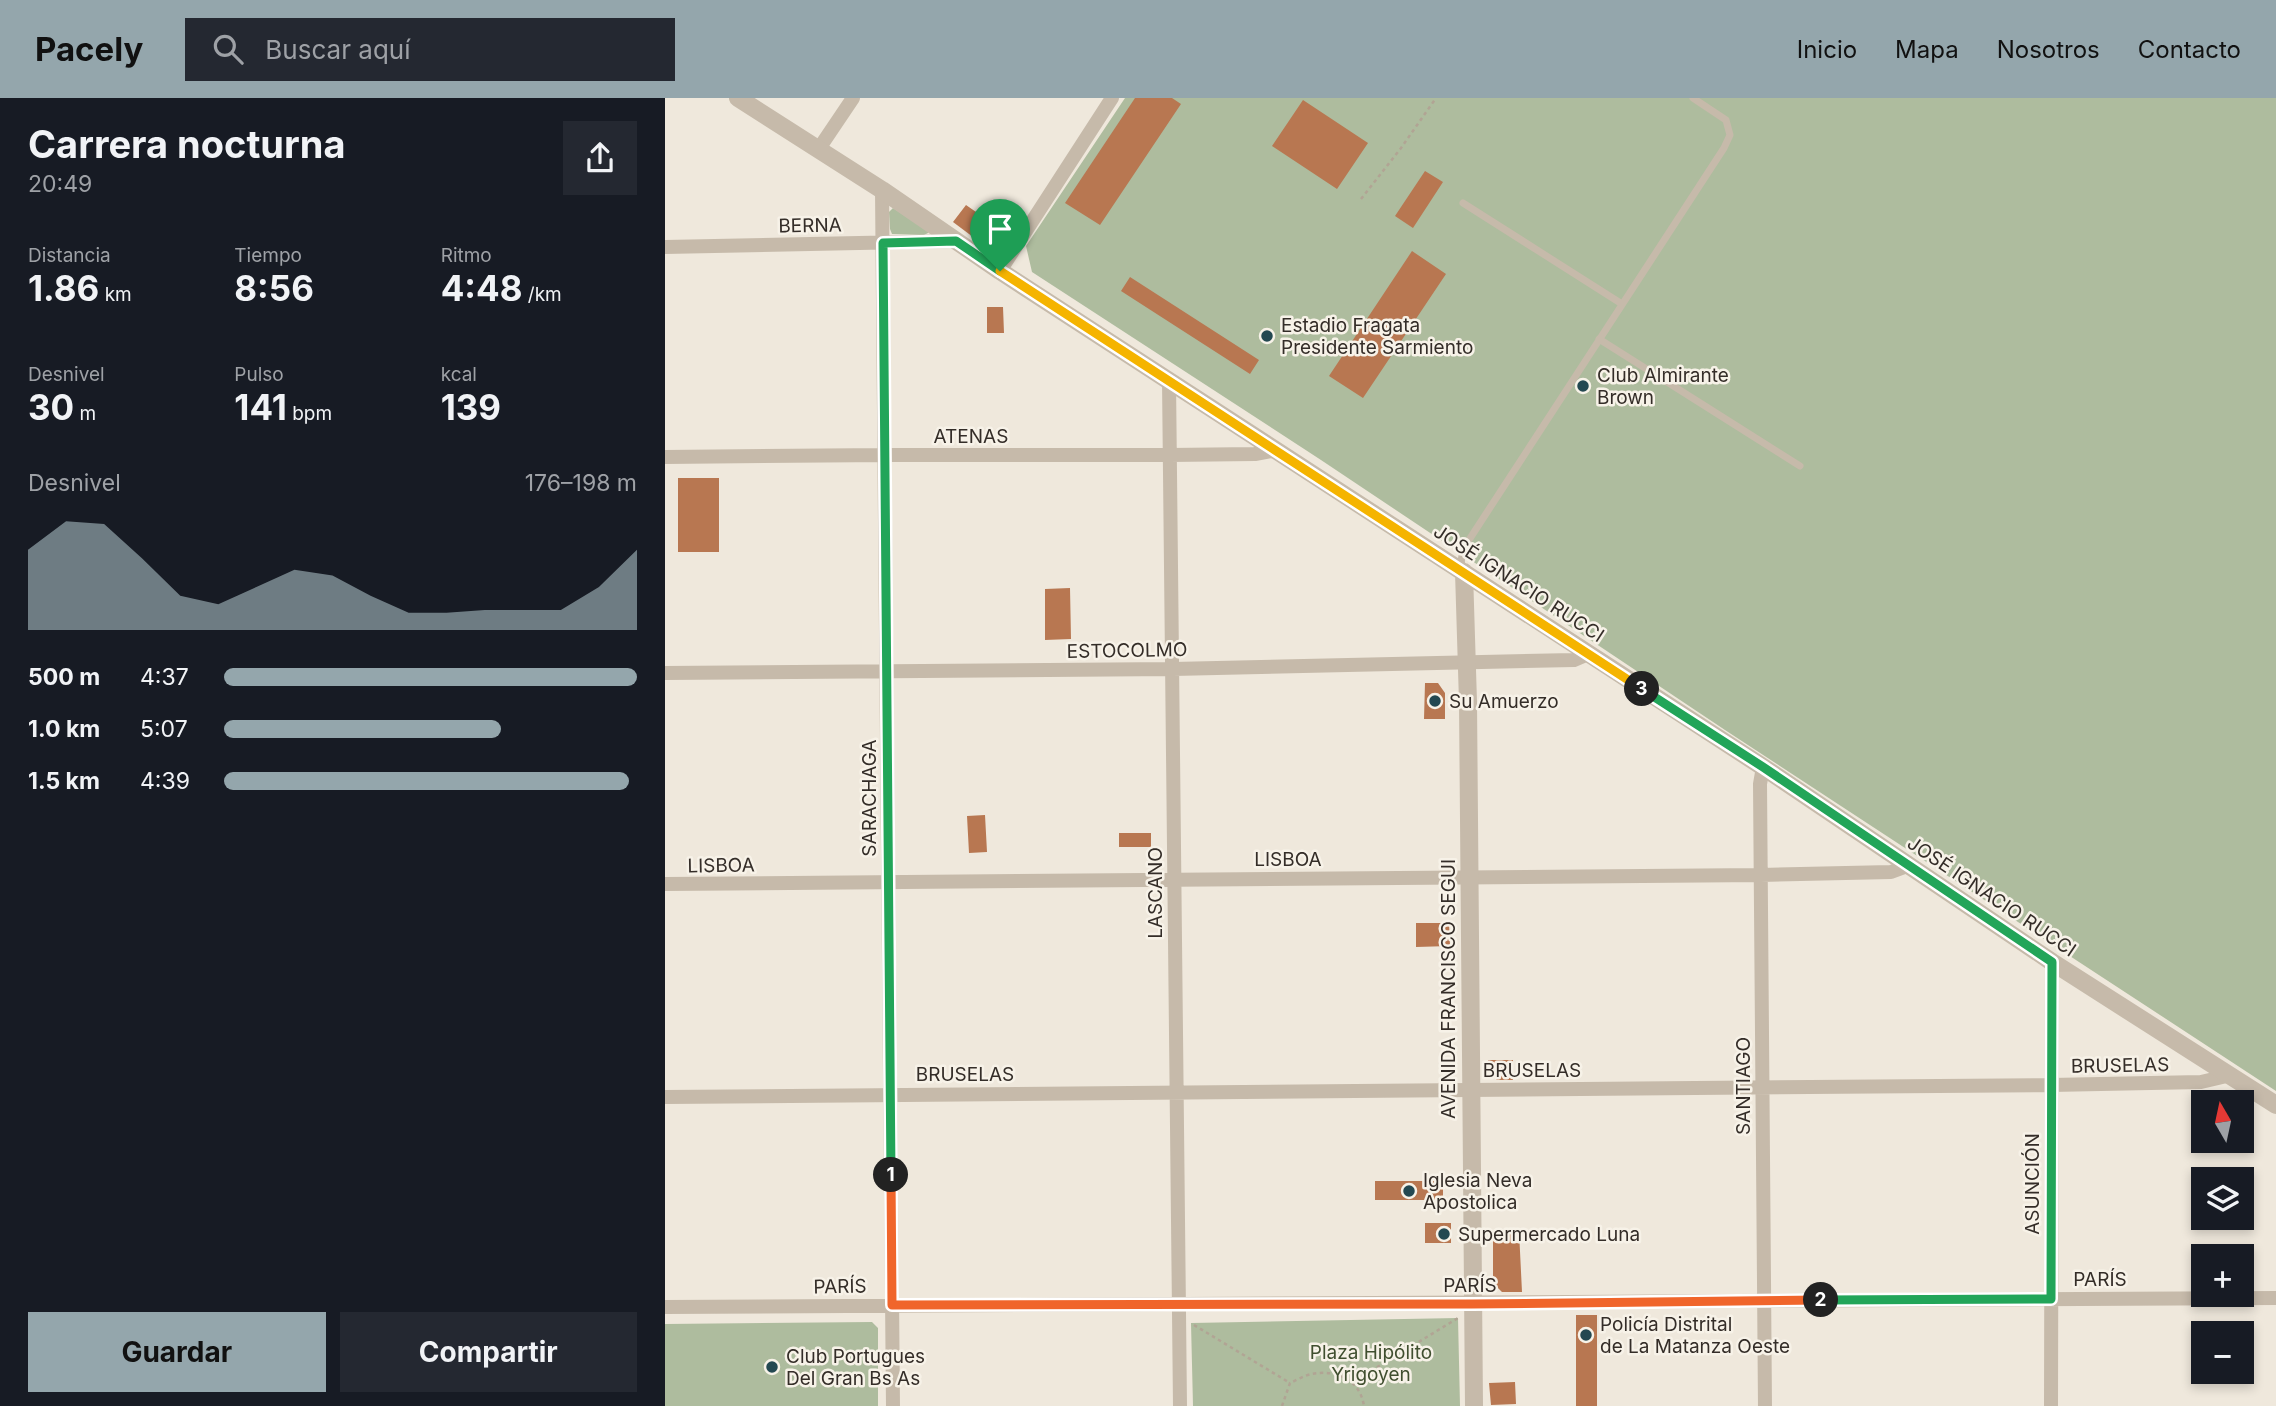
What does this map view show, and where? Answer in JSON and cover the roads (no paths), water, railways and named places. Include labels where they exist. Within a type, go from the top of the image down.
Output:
[{"type":"street","name":"JOSÉ IGNACIO RUCCI","points":[[738,98],[1763,767],[2052,962],[2276,1105]]},
{"type":"street","points":[[818,150],[853,98]]},
{"type":"street","points":[[1000,271],[1112,98]]},
{"type":"street","name":"SARACHAGA","points":[[882,190],[893,1406]]},
{"type":"street","name":"BERNA","points":[[665,247],[956,241]]},
{"type":"street","name":"LASCANO","points":[[1169,380],[1180,1406]]},
{"type":"street","name":"ATENAS","points":[[665,457],[1170,455],[1255,454],[1277,450]]},
{"type":"street","name":"AVENIDA FRANCISCO SEGUI","points":[[1464,572],[1474,1406]]},
{"type":"street","name":"ESTOCOLMO","points":[[665,673],[1173,668],[1574,660],[1588,654]]},
{"type":"street","name":"SANTIAGO","points":[[1763,767],[1760,784],[1765,1406]]},
{"type":"street","name":"LISBOA","points":[[665,884],[1891,873],[1910,866]]},
{"type":"street","name":"ASUNCIÓN","points":[[2051,1406],[2052,962]]},
{"type":"street","name":"BRUSELAS","points":[[665,1097],[2051,1085],[2201,1082],[2231,1075]]},
{"type":"street","name":"PARÍS","points":[[665,1307],[2276,1298]]},
{"type":"lane","points":[[1464,572],[1461,561],[1467,542],[1724,148],[1730,135],[1726,120],[1693,98]]},
{"type":"lane","points":[[1464,203],[1622,304]]},
{"type":"lane","points":[[1599,339],[1800,466]]},
{"type":"place","name":"Estadio Fragata Presidente Sarmiento","points":[[1267,336]]},
{"type":"place","name":"Club Almirante Brown","points":[[1583,386]]},
{"type":"place","name":"Su Amuerzo","points":[[1435,701]]},
{"type":"place","name":"Iglesia Neva Apostolica","points":[[1409,1191]]},
{"type":"place","name":"Supermercado Luna","points":[[1444,1234]]},
{"type":"place","name":"Policía Distrital de La Matanza Oeste","points":[[1586,1335]]},
{"type":"place","name":"Club Portugues Del Gran Bs As","points":[[772,1367]]},
{"type":"park label","name":"Plaza Hipólito Yrigoyen","points":[[1371,1363]]}]
